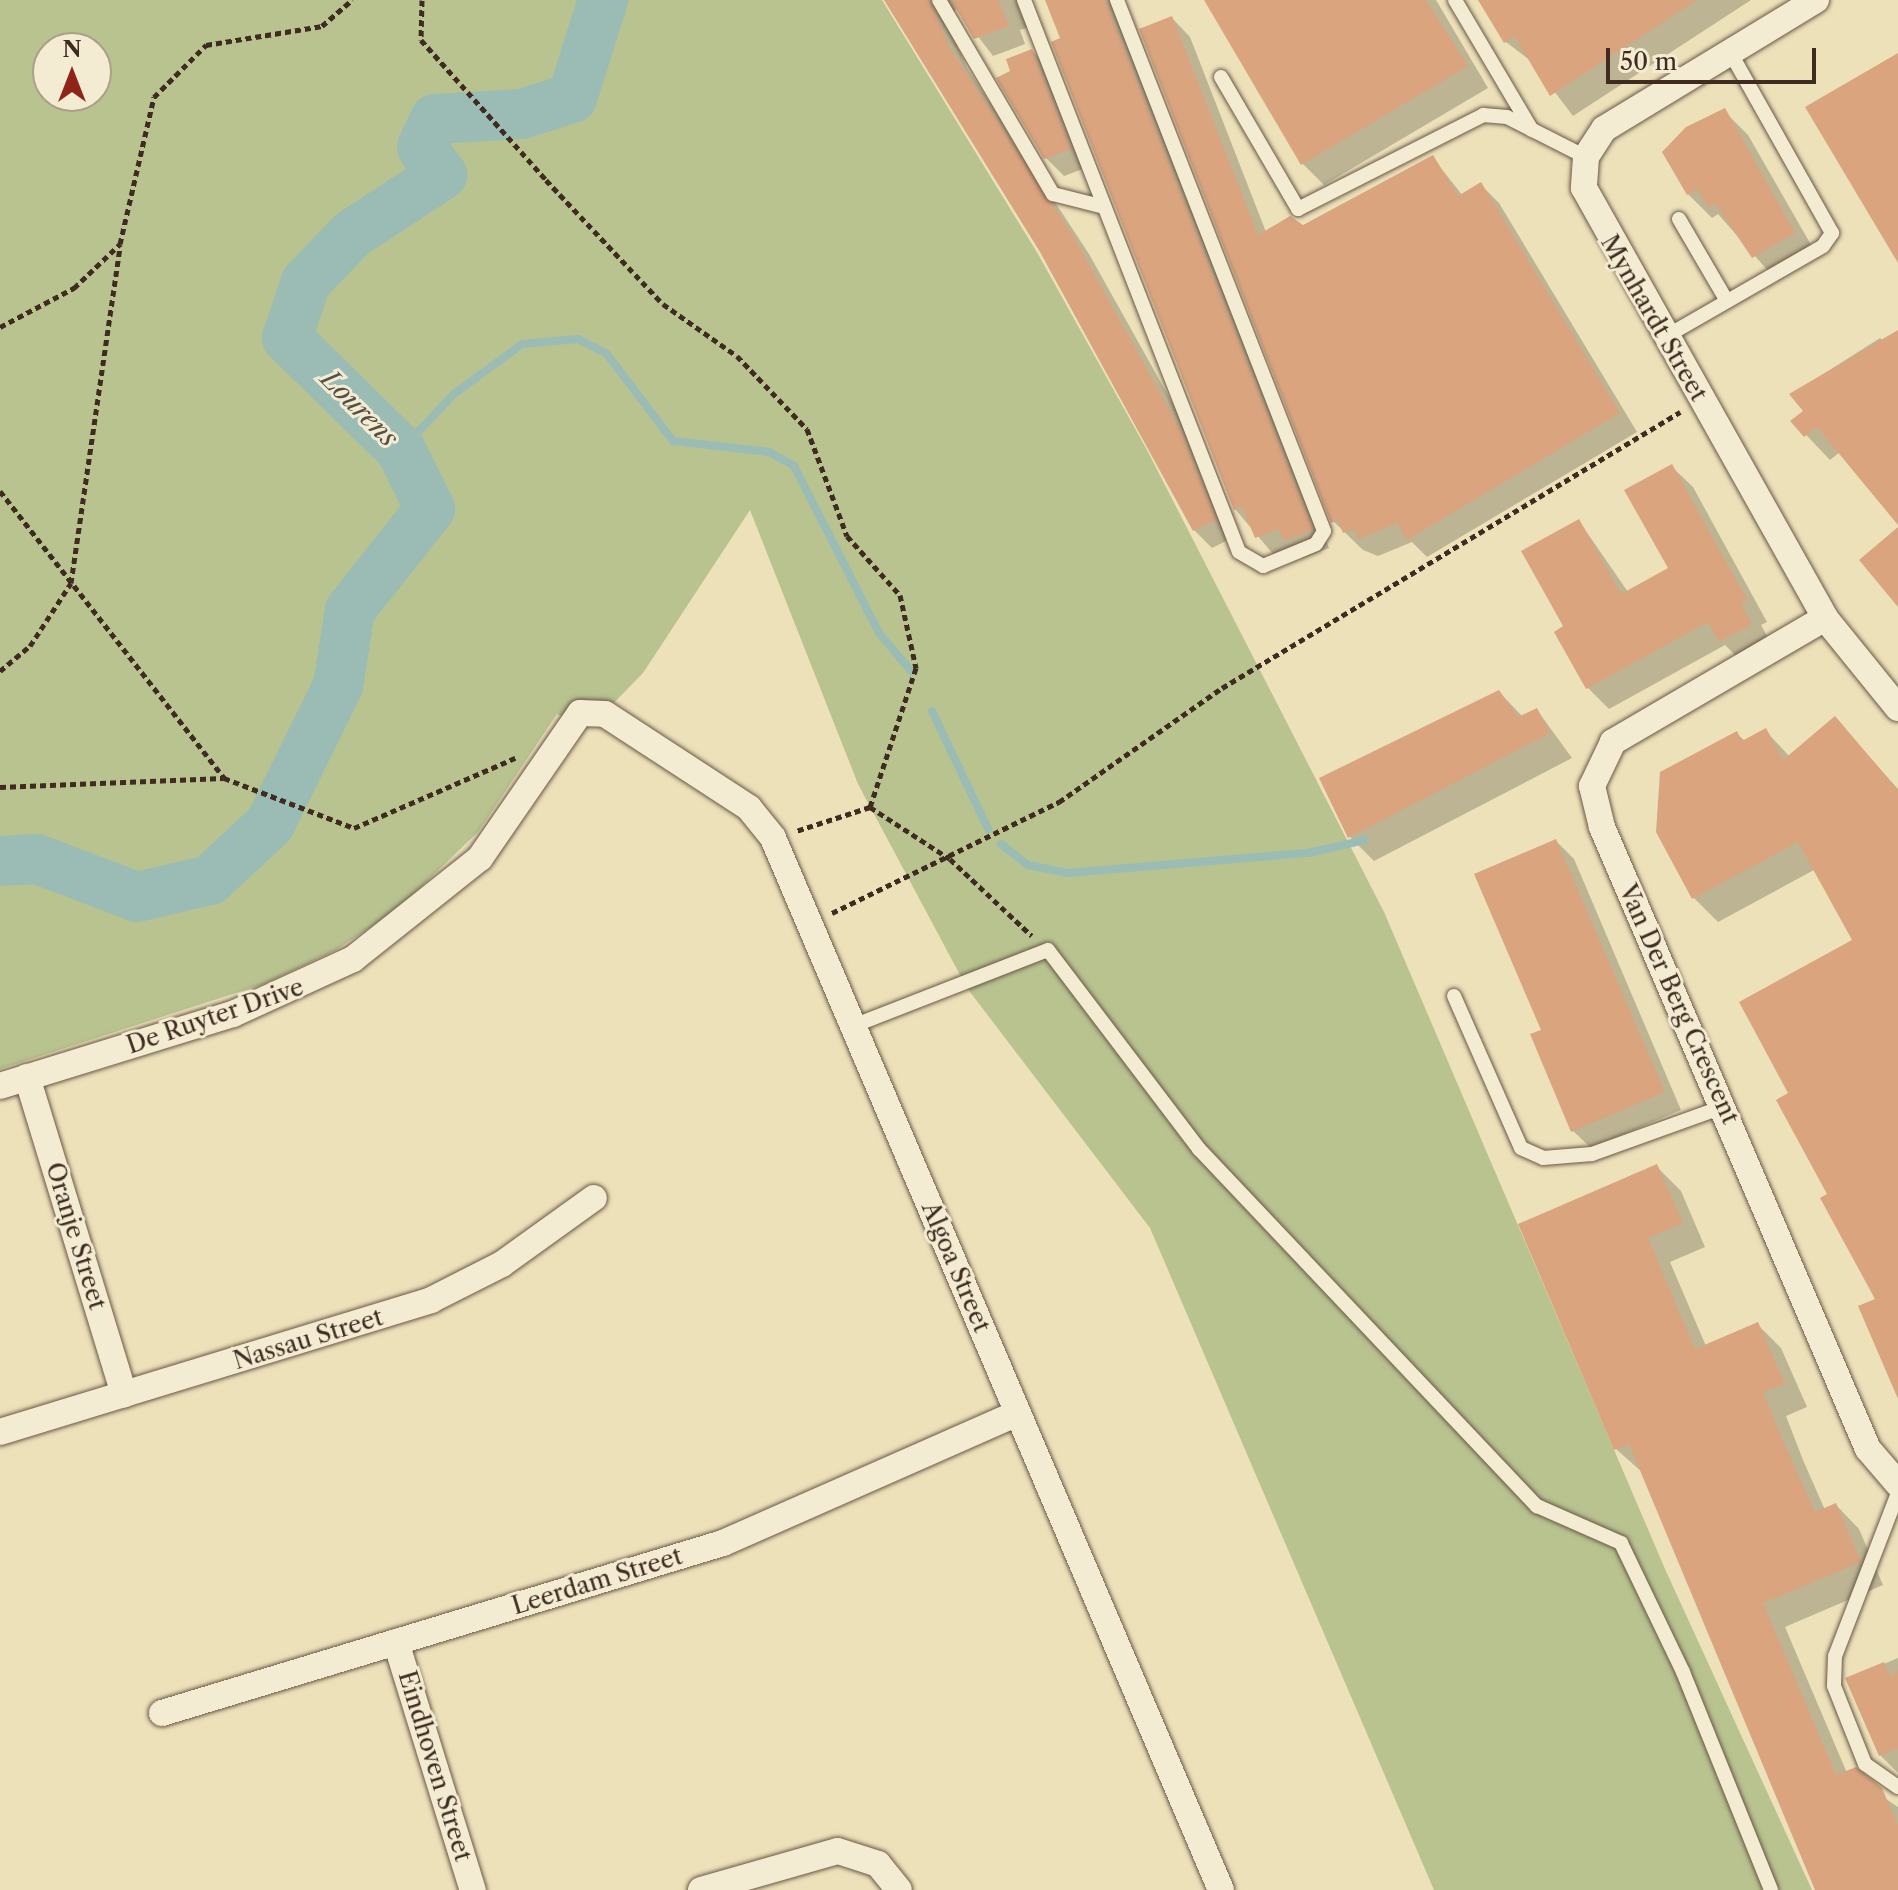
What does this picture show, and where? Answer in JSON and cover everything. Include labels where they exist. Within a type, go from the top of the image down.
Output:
[{"type":"street","points":[[1586,157],[1604,129],[1816,0]]},
{"type":"street","name":"Mynhardt Street","points":[[1586,157],[1588,203],[1825,618],[1898,708]]},
{"type":"street","name":"Van Der Berg Crescent","points":[[1825,618],[1623,734],[1593,775],[1602,827],[1725,1106],[1868,1449],[1898,1484]]},
{"type":"street","name":"De Ruyter Drive","points":[[0,1086],[233,1014],[353,959],[480,858],[572,721],[592,711],[605,714]]},
{"type":"street","name":"Algoa Street","points":[[605,714],[749,808],[773,838],[1221,1890]]},
{"type":"street","name":"Oranje Street","points":[[27,1077],[124,1395]]},
{"type":"street","name":"Nassau Street","points":[[0,1432],[431,1300],[502,1264],[594,1198]]},
{"type":"street","name":"Leerdam Street","points":[[162,1713],[723,1543],[1018,1413]]},
{"type":"street","name":"Eindhoven Street","points":[[396,1642],[473,1890]]},
{"type":"street","points":[[701,1890],[838,1851],[878,1864],[899,1890]]},
{"type":"lane","points":[[939,0],[1053,194],[1104,207]]},
{"type":"lane","points":[[1024,0],[1244,561],[1263,566],[1321,541],[1117,0]]},
{"type":"lane","points":[[1455,0],[1532,130]]},
{"type":"lane","points":[[1665,337],[1823,246],[1832,225],[1730,52]]},
{"type":"lane","points":[[1221,77],[1287,202],[1298,209],[1312,208],[1474,117],[1500,115],[1586,157]]},
{"type":"lane","points":[[1679,219],[1727,301]]},
{"type":"lane","points":[[853,1026],[1048,950],[1199,1149],[1537,1506],[1621,1543],[1683,1672],[1771,1890]]},
{"type":"lane","points":[[1454,996],[1521,1148],[1543,1158],[1592,1154],[1725,1106]]},
{"type":"lane","points":[[1898,1493],[1835,1656],[1834,1686],[1865,1764],[1898,1787]]},
{"type":"path","points":[[0,671],[30,646],[71,583],[120,244],[154,97],[206,45],[322,26],[352,0]]},
{"type":"path","points":[[422,0],[421,40],[442,64],[663,304],[737,356],[807,429],[847,536],[900,595],[916,668],[870,807]]},
{"type":"path","points":[[0,327],[74,288],[120,244]]},
{"type":"path","points":[[810,924],[950,859],[1059,802],[1222,688],[1700,399]]},
{"type":"path","points":[[0,491],[224,778]]},
{"type":"path","points":[[0,787],[224,778],[354,828],[514,760],[524,748]]},
{"type":"path","points":[[773,838],[870,807]]},
{"type":"path","points":[[870,807],[950,859],[1048,950]]},
{"type":"green space","points":[[0,0],[882,0],[1038,254],[1147,450],[1384,912],[1665,1569],[1812,1890],[1434,1890],[1150,1228],[967,988],[858,784],[750,510],[643,673],[603,714],[572,721],[557,714],[478,832],[399,908],[336,950],[264,984],[0,1069]]},
{"type":"building","points":[[884,0],[929,0],[950,48],[1072,234],[1179,427],[1216,520],[1193,531],[1040,252]]},
{"type":"building","points":[[951,0],[998,0],[1009,26],[974,39]]},
{"type":"building","points":[[1045,0],[1105,0],[1313,530],[1284,541],[1279,529],[1255,538],[1242,506],[1234,510],[1051,42],[1060,38]]},
{"type":"building","points":[[1204,0],[1426,0],[1468,66],[1301,165]]},
{"type":"building","points":[[1478,0],[1697,0],[1550,96],[1515,37],[1504,43]]},
{"type":"building","points":[[1172,16],[1258,235],[1290,216],[1303,225],[1433,155],[1458,196],[1481,182],[1620,413],[1407,540],[1397,523],[1358,539],[1354,529],[1343,533],[1338,520],[1331,523],[1139,29]]},
{"type":"building","points":[[1032,49],[1071,149],[1044,159],[996,78],[1010,71],[1006,59]]},
{"type":"building","points":[[1898,53],[1898,263],[1805,107]]},
{"type":"building","points":[[1725,108],[1795,233],[1752,258],[1715,203],[1708,207],[1697,189],[1687,195],[1662,152],[1686,127]]},
{"type":"building","points":[[1898,330],[1898,525],[1817,427],[1804,437],[1790,421],[1803,411],[1789,394]]},
{"type":"building","points":[[1672,464],[1747,600],[1741,603],[1752,624],[1719,642],[1708,622],[1586,689],[1554,632],[1563,626],[1521,551],[1579,519],[1621,594],[1668,568],[1624,490]]},
{"type":"building","points":[[1898,527],[1898,607],[1859,560]]},
{"type":"building","points":[[1499,690],[1518,717],[1537,708],[1550,733],[1348,838],[1319,778]]},
{"type":"building","points":[[1835,716],[1898,790],[1898,1399],[1858,1306],[1875,1299],[1820,1198],[1827,1194],[1776,1100],[1788,1093],[1739,1002],[1852,940],[1798,842],[1692,899],[1656,832],[1660,772],[1737,731],[1742,741],[1766,728],[1783,760]]},
{"type":"building","points":[[1556,839],[1665,1092],[1571,1132],[1530,1034],[1541,1030],[1474,874]]},
{"type":"building","points":[[1657,1164],[1683,1223],[1648,1238],[1695,1349],[1758,1322],[1785,1384],[1763,1392],[1780,1434],[1815,1512],[1836,1503],[1861,1562],[1763,1603],[1836,1775],[1856,1767],[1882,1788],[1898,1826],[1898,1890],[1815,1890],[1629,1444],[1614,1450],[1518,1224]]},
{"type":"building","points":[[1884,1662],[1890,1677],[1898,1670],[1898,1748],[1879,1756],[1845,1678]]},
{"type":"waterway","name":"Lourens","points":[[0,861],[37,859],[137,897],[210,880],[270,824],[338,686],[350,610],[430,509],[401,450],[287,338],[306,282],[352,234],[442,175],[422,147],[435,119],[522,114],[572,98],[603,0]]},
{"type":"waterway","points":[[401,450],[454,394],[522,344],[578,339],[606,353],[673,441],[769,452],[794,466],[879,633],[912,672]]},
{"type":"waterway","points":[[932,711],[988,829]]},
{"type":"waterway","points":[[1001,844],[1028,865],[1068,873],[1308,853],[1365,840]]}]
